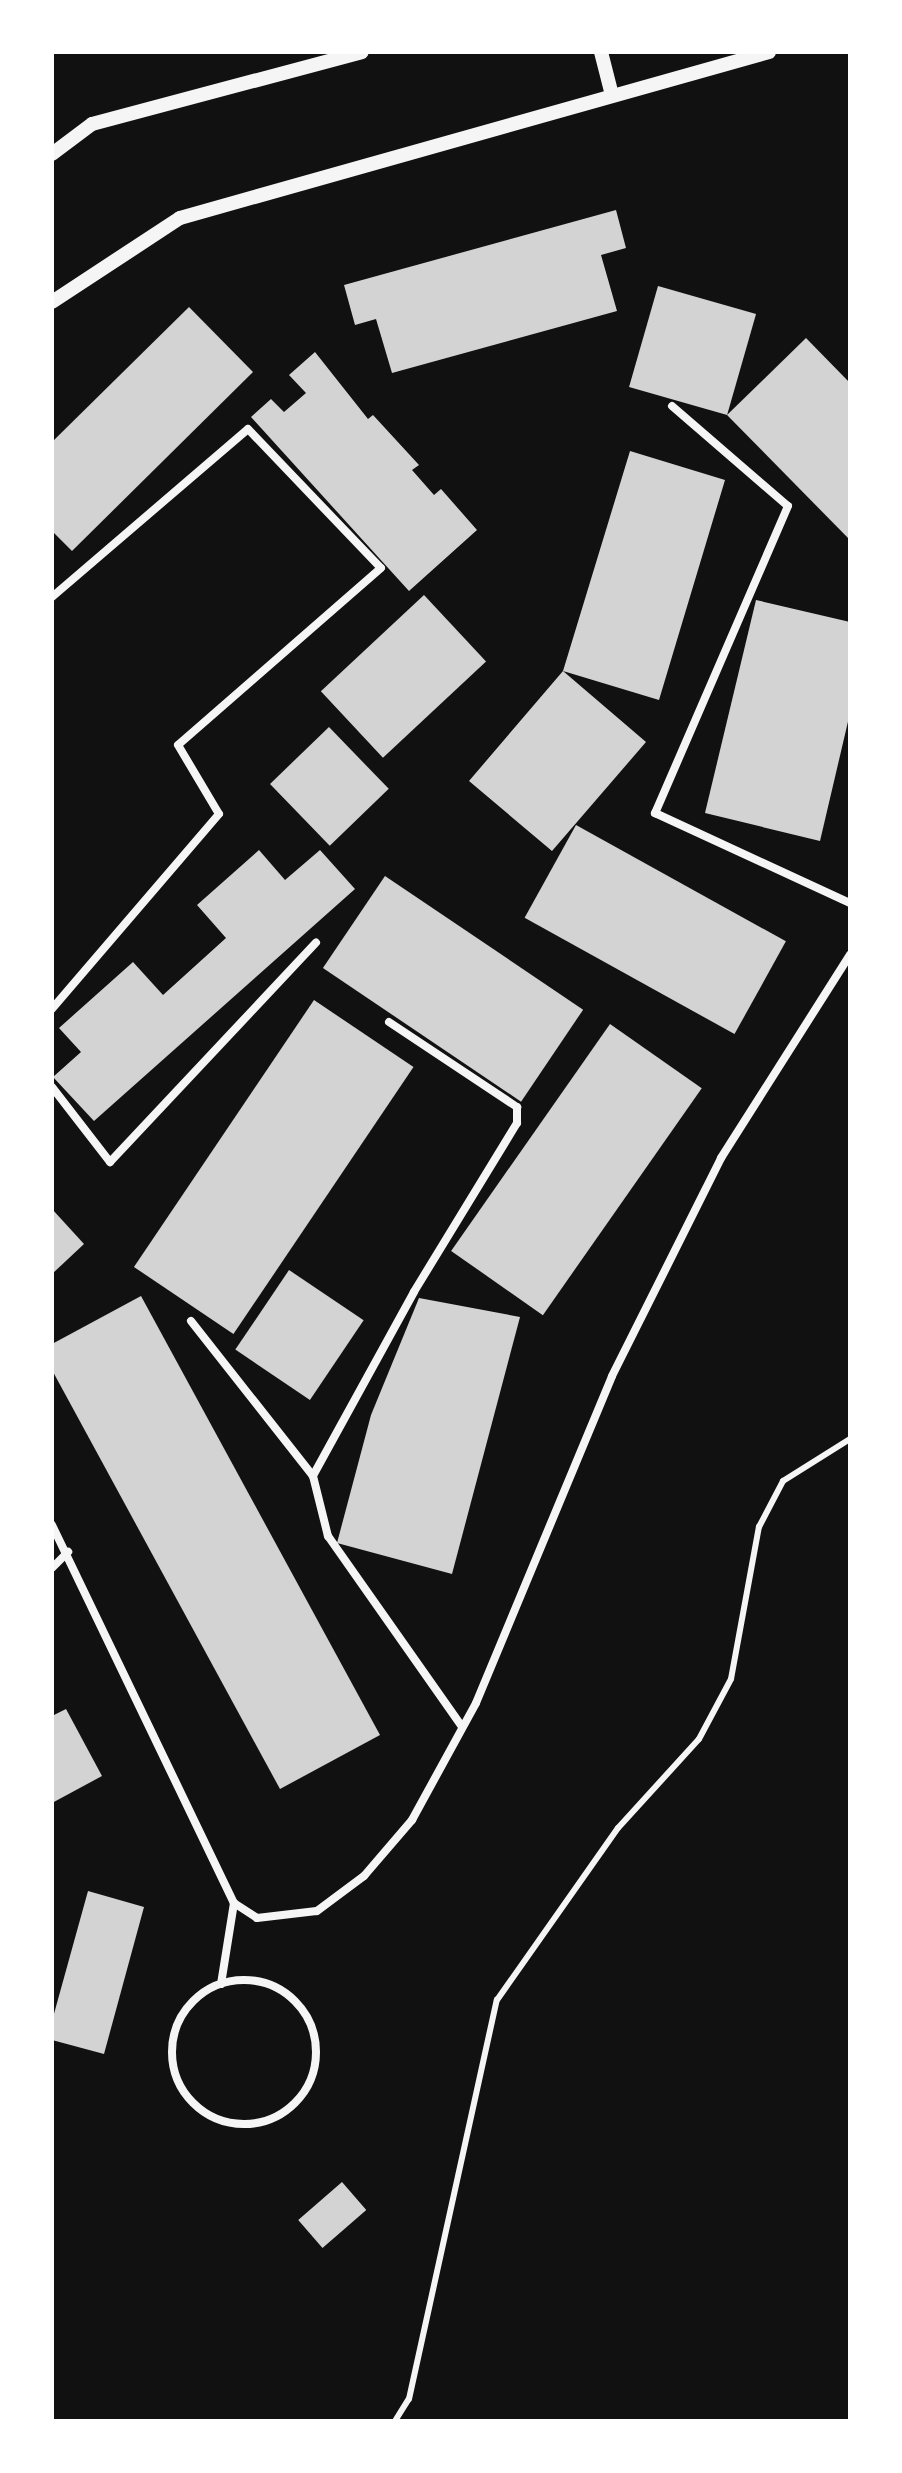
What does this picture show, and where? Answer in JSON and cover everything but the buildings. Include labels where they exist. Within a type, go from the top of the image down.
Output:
[{"type":"street","points":[[52,154],[92,124],[362,52]]},
{"type":"street","points":[[601,52],[612,95]]},
{"type":"street","points":[[52,302],[180,218],[769,52]]},
{"type":"street","points":[[672,406],[788,506],[655,813],[850,903]]},
{"type":"street","points":[[52,1009],[219,814],[178,745],[381,568],[248,429],[54,592]]},
{"type":"street","points":[[52,1087],[110,1162],[316,943]]},
{"type":"street","points":[[52,1525],[68,1552],[234,1903],[257,1918],[317,1911],[364,1876],[412,1820],[462,1727],[612,1376],[721,1158],[850,955]]},
{"type":"street","points":[[313,1476],[414,1292],[517,1123],[517,1107],[389,1022]]},
{"type":"street","points":[[191,1321],[313,1476],[328,1536],[462,1727]]},
{"type":"street","points":[[52,1568],[68,1552]]},
{"type":"street","points":[[221,1984],[234,1903]]},
{"type":"street","points":[[246,1980],[270,1985],[292,1998],[308,2017],[315,2041],[315,2066],[306,2090],[290,2108],[268,2121],[218,2120],[180,2087],[172,2063],[172,2038],[181,2015],[198,1996],[221,1984],[246,1980]]},
{"type":"lane","points":[[395,2421],[409,2399],[497,2000],[618,1828],[699,1739],[731,1679],[759,1527],[783,1481],[850,1439]]}]
